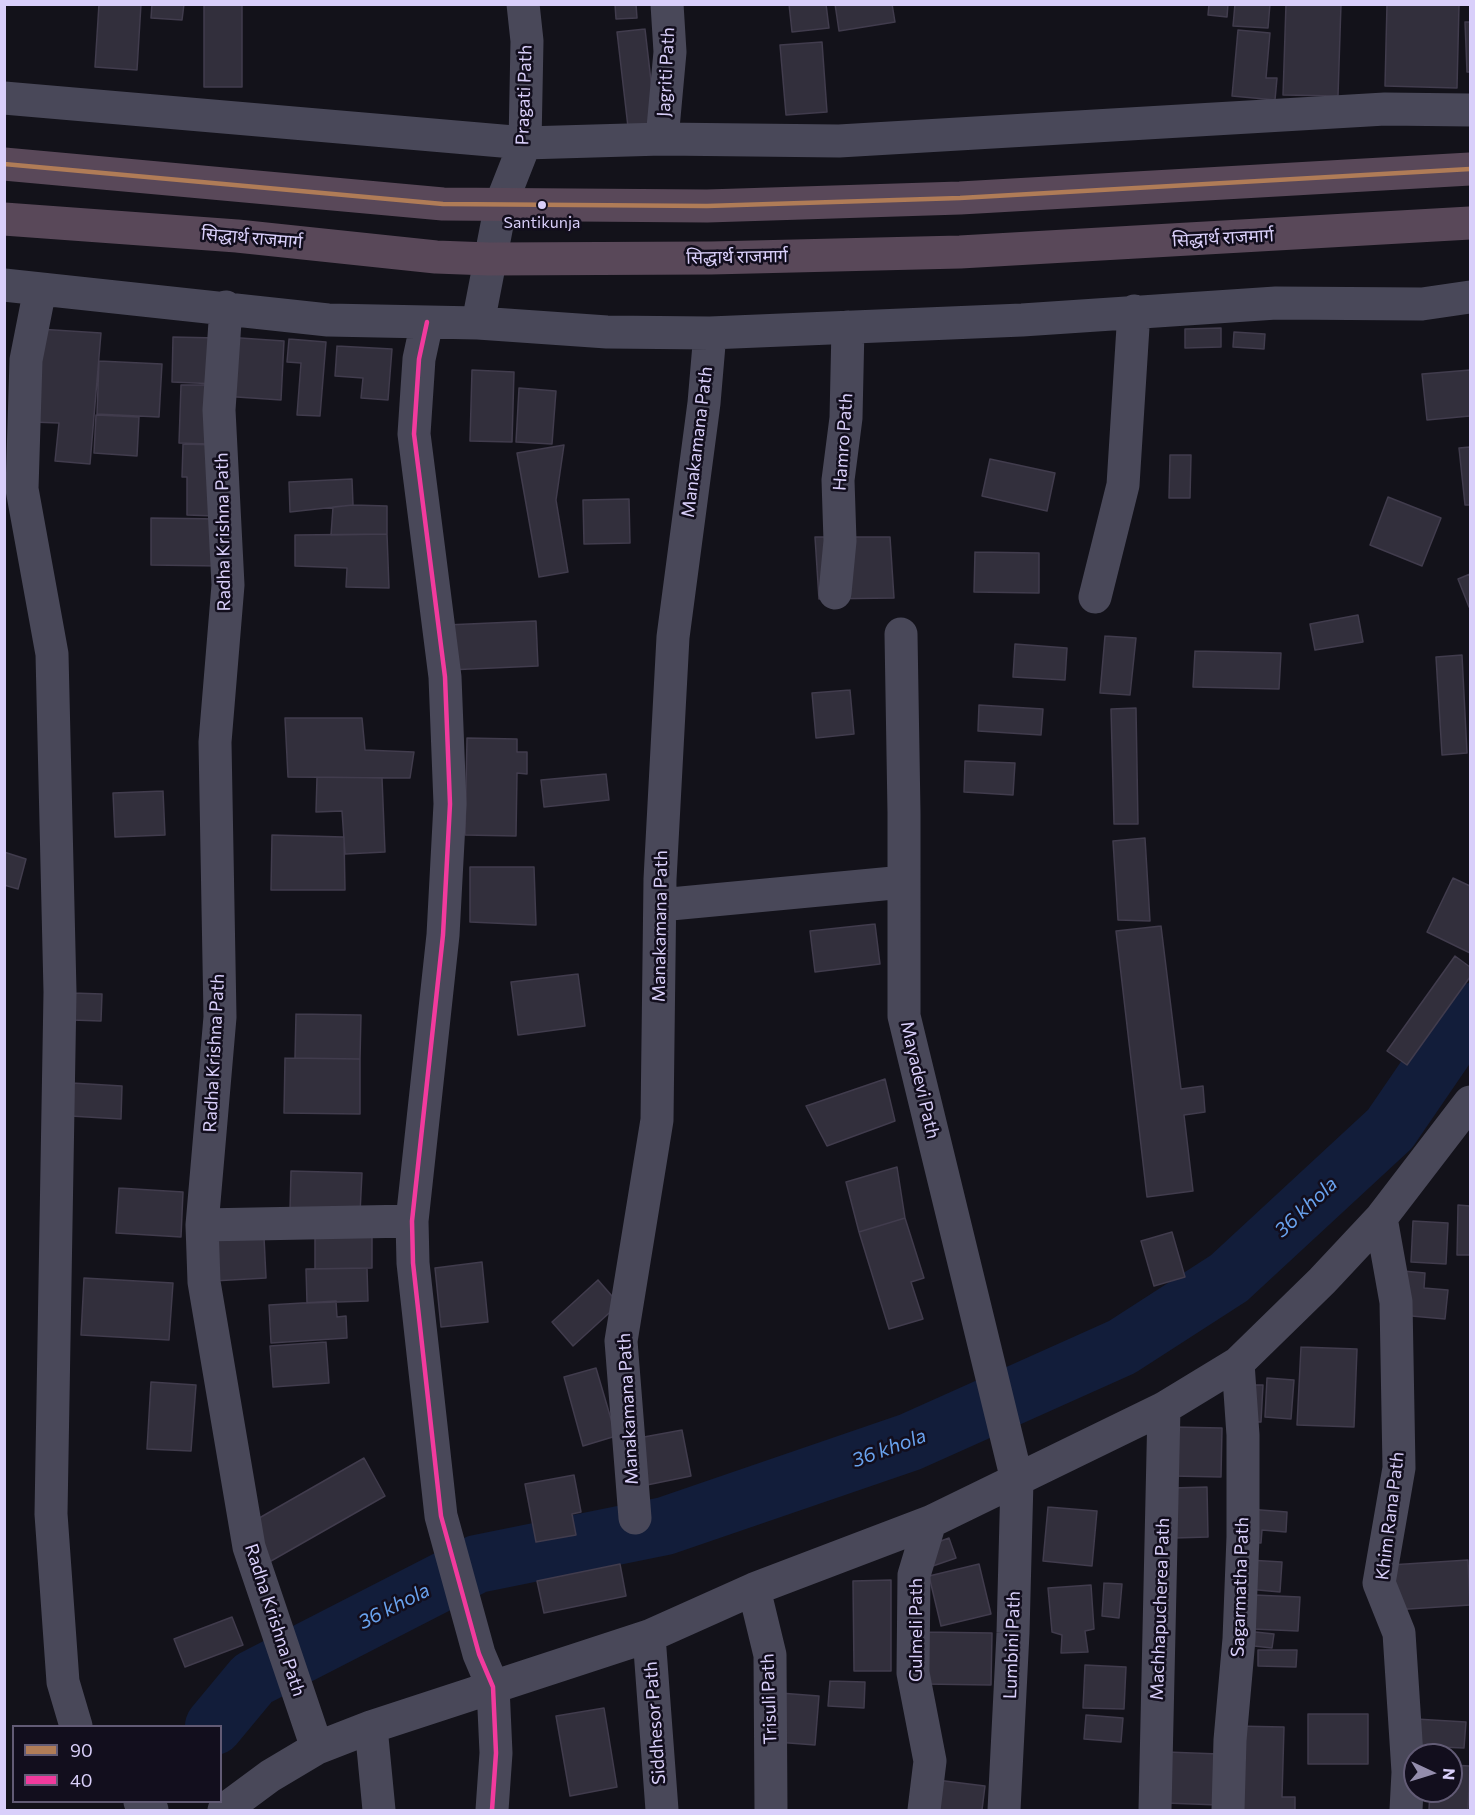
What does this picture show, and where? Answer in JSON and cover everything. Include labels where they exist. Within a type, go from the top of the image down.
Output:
[{"type":"highway","points":[[4,164],[443,204],[707,206],[960,198],[1470,169]]},
{"type":"highway","name":"सिद्धार्थ राजमार्ग","points":[[4,219],[237,236],[436,257],[489,259],[711,258],[960,252],[1470,224]]},
{"type":"street","name":"Pragati Path","points":[[478,323],[501,204],[525,143],[527,41],[523,4]]},
{"type":"street","name":"Jagriti Path","points":[[662,139],[670,52],[667,4]]},
{"type":"street","points":[[4,98],[525,143],[662,139],[839,141],[1384,109],[1470,110]]},
{"type":"street","points":[[4,285],[226,307],[328,320],[478,323],[607,332],[710,333],[1022,320],[1276,303],[1422,304],[1470,297]]},
{"type":"street","points":[[40,289],[26,360],[22,489],[52,654],[60,992],[51,1514],[63,1682],[76,1725]]},
{"type":"street","name":"Radha Krishna Path","points":[[226,307],[219,410],[228,585],[215,742],[220,1017],[202,1226],[204,1282],[248,1525],[249,1547],[317,1748]]},
{"type":"street","points":[[1095,597],[1123,485],[1134,311]]},
{"type":"street","points":[[427,322],[418,359],[414,434],[445,678],[450,804],[443,935],[412,1221],[413,1263],[441,1516],[479,1654],[493,1687],[496,1753],[492,1810]]},
{"type":"street","name":"Hamro Path","points":[[835,593],[840,541],[838,480],[846,418],[848,327]]},
{"type":"street","name":"Manakamana Path","points":[[635,1518],[621,1341],[657,1120],[660,905],[673,637],[704,403],[710,333]]},
{"type":"street","name":"Mayadevi Path","points":[[901,634],[904,1016],[1017,1480]]},
{"type":"street","points":[[660,905],[904,882]]},
{"type":"street","points":[[224,1810],[270,1776],[317,1748],[371,1727],[649,1636],[754,1589],[930,1522],[1164,1408],[1238,1364],[1322,1281],[1381,1218],[1470,1102]]},
{"type":"street","name":"Khim Rana Path","points":[[1381,1218],[1396,1302],[1399,1468],[1379,1583],[1399,1633],[1408,1772],[1406,1810]]},
{"type":"street","points":[[202,1226],[412,1221]]},
{"type":"street","name":"Sagarmatha Path","points":[[1228,1810],[1230,1740],[1239,1639],[1243,1537],[1243,1435],[1238,1364]]},
{"type":"street","name":"Machhapucherea Path","points":[[1155,1810],[1164,1408]]},
{"type":"street","name":"Lumbini Path","points":[[1004,1810],[1013,1633],[1017,1480]]},
{"type":"street","name":"Gulmeli Path","points":[[924,1810],[930,1761],[912,1673],[914,1575],[930,1522]]},
{"type":"street","name":"Trisuli Path","points":[[754,1589],[770,1654],[771,1810]]},
{"type":"street","name":"Siddhesor Path","points":[[649,1636],[662,1810]]},
{"type":"street","points":[[371,1727],[378,1810]]},
{"type":"building","points":[[99,4],[141,4],[137,70],[95,67]]},
{"type":"building","points":[[152,4],[184,4],[182,20],[151,18]]},
{"type":"building","points":[[204,4],[242,4],[242,87],[204,87]]},
{"type":"building","points":[[615,4],[636,4],[637,18],[616,19]]},
{"type":"building","points":[[789,4],[826,4],[829,28],[792,32]]},
{"type":"building","points":[[835,4],[892,4],[895,22],[839,31]]},
{"type":"building","points":[[1209,4],[1228,4],[1227,17],[1208,15]]},
{"type":"building","points":[[1235,4],[1270,4],[1268,28],[1233,26]]},
{"type":"building","points":[[1286,4],[1341,4],[1338,96],[1283,95]]},
{"type":"building","points":[[1387,4],[1459,5],[1457,88],[1385,86]]},
{"type":"building","points":[[1465,22],[1470,22],[1470,72],[1467,72]]},
{"type":"building","points":[[645,29],[656,124],[628,127],[617,32]]},
{"type":"building","points":[[1238,30],[1270,33],[1266,78],[1277,78],[1275,100],[1232,96]]},
{"type":"building","points":[[822,42],[827,112],[786,115],[780,45]]},
{"type":"building","points":[[1221,328],[1221,347],[1185,348],[1185,329]]},
{"type":"building","points":[[39,329],[101,333],[90,464],[55,461],[59,423],[32,422]]},
{"type":"building","points":[[1234,332],[1265,334],[1264,349],[1233,347]]},
{"type":"building","points":[[173,337],[218,338],[217,384],[172,382]]},
{"type":"building","points":[[226,337],[284,341],[281,400],[222,396]]},
{"type":"building","points":[[289,339],[326,342],[320,416],[297,415],[301,363],[287,362]]},
{"type":"building","points":[[337,346],[392,349],[388,400],[361,398],[363,378],[335,376]]},
{"type":"building","points":[[99,361],[162,364],[159,417],[97,414]]},
{"type":"building","points":[[472,370],[514,372],[512,442],[470,441]]},
{"type":"building","points":[[1470,370],[1470,416],[1427,420],[1422,374]]},
{"type":"building","points":[[181,385],[211,385],[209,444],[179,443]]},
{"type":"building","points":[[519,388],[556,391],[552,444],[516,442]]},
{"type":"building","points":[[96,415],[139,417],[137,456],[94,453]]},
{"type":"building","points":[[183,444],[217,445],[216,516],[187,515],[187,477],[182,477]]},
{"type":"building","points":[[564,445],[556,500],[568,572],[539,577],[517,453]]},
{"type":"building","points":[[1470,447],[1470,505],[1465,505],[1459,448]]},
{"type":"building","points":[[1170,455],[1191,455],[1190,498],[1169,498]]},
{"type":"building","points":[[990,459],[1055,473],[1047,511],[982,496]]},
{"type":"building","points":[[352,479],[353,505],[290,512],[289,482]]},
{"type":"building","points":[[1388,497],[1441,518],[1422,566],[1370,545]]},
{"type":"building","points":[[629,499],[630,543],[584,544],[583,500]]},
{"type":"building","points":[[387,506],[387,534],[331,535],[333,507]]},
{"type":"building","points":[[151,518],[221,519],[220,566],[151,565]]},
{"type":"building","points":[[387,534],[389,588],[346,587],[347,568],[295,566],[295,535]]},
{"type":"building","points":[[815,537],[890,537],[894,598],[819,599]]},
{"type":"building","points":[[975,552],[1039,553],[1039,593],[974,592]]},
{"type":"building","points":[[1470,574],[1470,606],[1469,607],[1458,579]]},
{"type":"building","points":[[1358,615],[1363,642],[1315,650],[1310,624]]},
{"type":"building","points":[[536,621],[538,666],[448,670],[446,625]]},
{"type":"building","points":[[1105,636],[1136,638],[1130,695],[1100,693]]},
{"type":"building","points":[[1015,644],[1067,648],[1065,680],[1013,677]]},
{"type":"building","points":[[1195,651],[1281,653],[1279,689],[1193,687]]},
{"type":"building","points":[[1462,655],[1467,753],[1442,755],[1436,657]]},
{"type":"building","points":[[850,690],[854,734],[816,738],[812,693]]},
{"type":"building","points":[[979,705],[1043,709],[1041,735],[978,731]]},
{"type":"building","points":[[1136,708],[1138,824],[1114,824],[1111,709]]},
{"type":"building","points":[[285,718],[362,718],[365,750],[414,752],[410,778],[288,777]]},
{"type":"building","points":[[467,738],[517,739],[517,752],[527,752],[527,774],[517,773],[516,836],[465,835]]},
{"type":"building","points":[[965,761],[1015,763],[1013,795],[964,792]]},
{"type":"building","points":[[606,774],[609,800],[544,807],[541,780]]},
{"type":"building","points":[[317,777],[382,778],[385,852],[345,854],[342,811],[316,812]]},
{"type":"building","points":[[163,791],[165,835],[115,837],[113,793]]},
{"type":"building","points":[[272,835],[344,837],[345,890],[271,890]]},
{"type":"building","points":[[1145,838],[1150,921],[1118,920],[1113,841]]},
{"type":"building","points":[[4,852],[26,859],[18,889],[4,885]]},
{"type":"building","points":[[470,867],[534,867],[536,925],[470,922]]},
{"type":"building","points":[[1453,878],[1470,886],[1470,953],[1427,932]]},
{"type":"building","points":[[875,924],[880,964],[815,972],[810,931]]},
{"type":"building","points":[[1161,926],[1181,1089],[1203,1086],[1205,1112],[1184,1115],[1193,1191],[1147,1197],[1116,931]]},
{"type":"building","points":[[1455,956],[1470,967],[1470,977],[1407,1065],[1387,1051]]},
{"type":"building","points":[[578,974],[585,1026],[518,1035],[511,982]]},
{"type":"building","points":[[73,993],[102,994],[101,1021],[72,1020]]},
{"type":"building","points":[[296,1014],[361,1015],[360,1059],[295,1058]]},
{"type":"building","points":[[285,1058],[360,1059],[360,1114],[284,1113]]},
{"type":"building","points":[[885,1079],[895,1121],[827,1146],[806,1106]]},
{"type":"building","points":[[72,1083],[122,1086],[121,1119],[70,1116]]},
{"type":"building","points":[[897,1167],[905,1218],[859,1232],[846,1182]]},
{"type":"building","points":[[291,1171],[362,1173],[360,1213],[290,1211]]},
{"type":"building","points":[[119,1188],[183,1192],[181,1237],[116,1233]]},
{"type":"building","points":[[1458,1205],[1470,1206],[1470,1255],[1457,1255]]},
{"type":"building","points":[[905,1218],[924,1278],[911,1282],[923,1319],[889,1329],[859,1232]]},
{"type":"building","points":[[1413,1221],[1448,1223],[1446,1264],[1411,1262]]},
{"type":"building","points":[[1172,1232],[1185,1277],[1154,1286],[1141,1241]]},
{"type":"building","points":[[315,1234],[372,1234],[372,1268],[315,1269]]},
{"type":"building","points":[[264,1237],[266,1278],[213,1281],[211,1240]]},
{"type":"building","points":[[482,1262],[488,1322],[441,1327],[435,1268]]},
{"type":"building","points":[[367,1268],[368,1301],[307,1303],[306,1269]]},
{"type":"building","points":[[1403,1271],[1425,1273],[1424,1288],[1448,1290],[1445,1319],[1400,1315]]},
{"type":"building","points":[[84,1278],[173,1283],[169,1340],[81,1335]]},
{"type":"building","points":[[598,1280],[619,1304],[573,1346],[552,1322]]},
{"type":"building","points":[[336,1301],[337,1317],[346,1316],[347,1338],[271,1343],[269,1305]]},
{"type":"building","points":[[326,1342],[329,1383],[273,1387],[270,1346]]},
{"type":"building","points":[[1301,1347],[1357,1349],[1354,1427],[1297,1425]]},
{"type":"building","points":[[596,1368],[616,1436],[583,1446],[564,1377]]},
{"type":"building","points":[[1267,1378],[1294,1380],[1291,1419],[1265,1417]]},
{"type":"building","points":[[151,1382],[196,1385],[191,1451],[147,1449]]},
{"type":"building","points":[[1247,1385],[1263,1385],[1261,1422],[1245,1422]]},
{"type":"building","points":[[1173,1427],[1222,1428],[1221,1477],[1172,1476]]},
{"type":"building","points":[[682,1430],[691,1476],[642,1486],[633,1439]]},
{"type":"building","points":[[364,1458],[385,1496],[257,1569],[247,1525]]},
{"type":"building","points":[[574,1475],[581,1512],[572,1514],[576,1535],[536,1542],[525,1484]]},
{"type":"building","points":[[1207,1487],[1208,1537],[1174,1538],[1172,1488]]},
{"type":"building","points":[[1048,1507],[1097,1511],[1092,1566],[1043,1561]]},
{"type":"building","points":[[1248,1509],[1287,1512],[1286,1532],[1262,1530],[1261,1543],[1246,1542]]},
{"type":"building","points":[[949,1538],[956,1558],[930,1567],[924,1547]]},
{"type":"building","points":[[1249,1560],[1282,1562],[1280,1592],[1247,1589]]},
{"type":"building","points":[[1468,1560],[1470,1605],[1393,1610],[1390,1565]]},
{"type":"building","points":[[620,1564],[626,1596],[544,1613],[537,1581]]},
{"type":"building","points":[[979,1564],[991,1614],[941,1626],[929,1576]]},
{"type":"building","points":[[891,1580],[891,1671],[854,1671],[853,1581]]},
{"type":"building","points":[[1104,1583],[1122,1584],[1119,1618],[1102,1616]]},
{"type":"building","points":[[1091,1585],[1094,1629],[1085,1631],[1088,1652],[1061,1653],[1062,1635],[1052,1632],[1048,1588]]},
{"type":"building","points":[[1254,1595],[1300,1597],[1298,1631],[1253,1629]]},
{"type":"building","points":[[232,1617],[243,1645],[185,1667],[174,1639]]},
{"type":"building","points":[[1246,1631],[1274,1634],[1272,1648],[1245,1645]]},
{"type":"building","points":[[924,1632],[992,1633],[991,1685],[923,1684]]},
{"type":"building","points":[[1258,1650],[1297,1650],[1296,1667],[1258,1666]]},
{"type":"building","points":[[1085,1665],[1126,1667],[1124,1709],[1083,1708]]},
{"type":"building","points":[[830,1681],[865,1682],[864,1708],[828,1706]]},
{"type":"building","points":[[780,1693],[819,1696],[815,1745],[776,1742]]},
{"type":"building","points":[[604,1708],[617,1787],[570,1796],[556,1716]]},
{"type":"building","points":[[1308,1714],[1368,1714],[1368,1764],[1308,1764]]},
{"type":"building","points":[[1086,1715],[1123,1718],[1121,1742],[1084,1739]]},
{"type":"building","points":[[1416,1719],[1466,1722],[1464,1748],[1463,1743],[1414,1743]]},
{"type":"building","points":[[1235,1726],[1284,1727],[1282,1797],[1295,1797],[1295,1810],[1233,1810]]},
{"type":"building","points":[[1167,1752],[1219,1754],[1218,1805],[1166,1803]]},
{"type":"building","points":[[1463,1766],[1470,1766],[1468,1810],[1429,1810],[1429,1803],[1463,1803]]},
{"type":"building","points":[[937,1780],[985,1786],[982,1810],[932,1810]]},
{"type":"waterway","name":"36 khola","points":[[215,1725],[253,1679],[477,1564],[665,1526],[910,1442],[1122,1347],[1229,1278],[1390,1129],[1470,1012]]},
{"type":"transit line","name":"90","points":[[4,164],[443,204],[707,206],[960,198],[1470,169]]},
{"type":"transit line","name":"40","points":[[427,322],[419,359],[414,434],[445,677],[450,804],[443,935],[412,1221],[413,1263],[441,1516],[479,1654],[493,1687],[496,1753],[492,1810]]},
{"type":"place","name":"Santikunja","points":[[542,205]]}]
